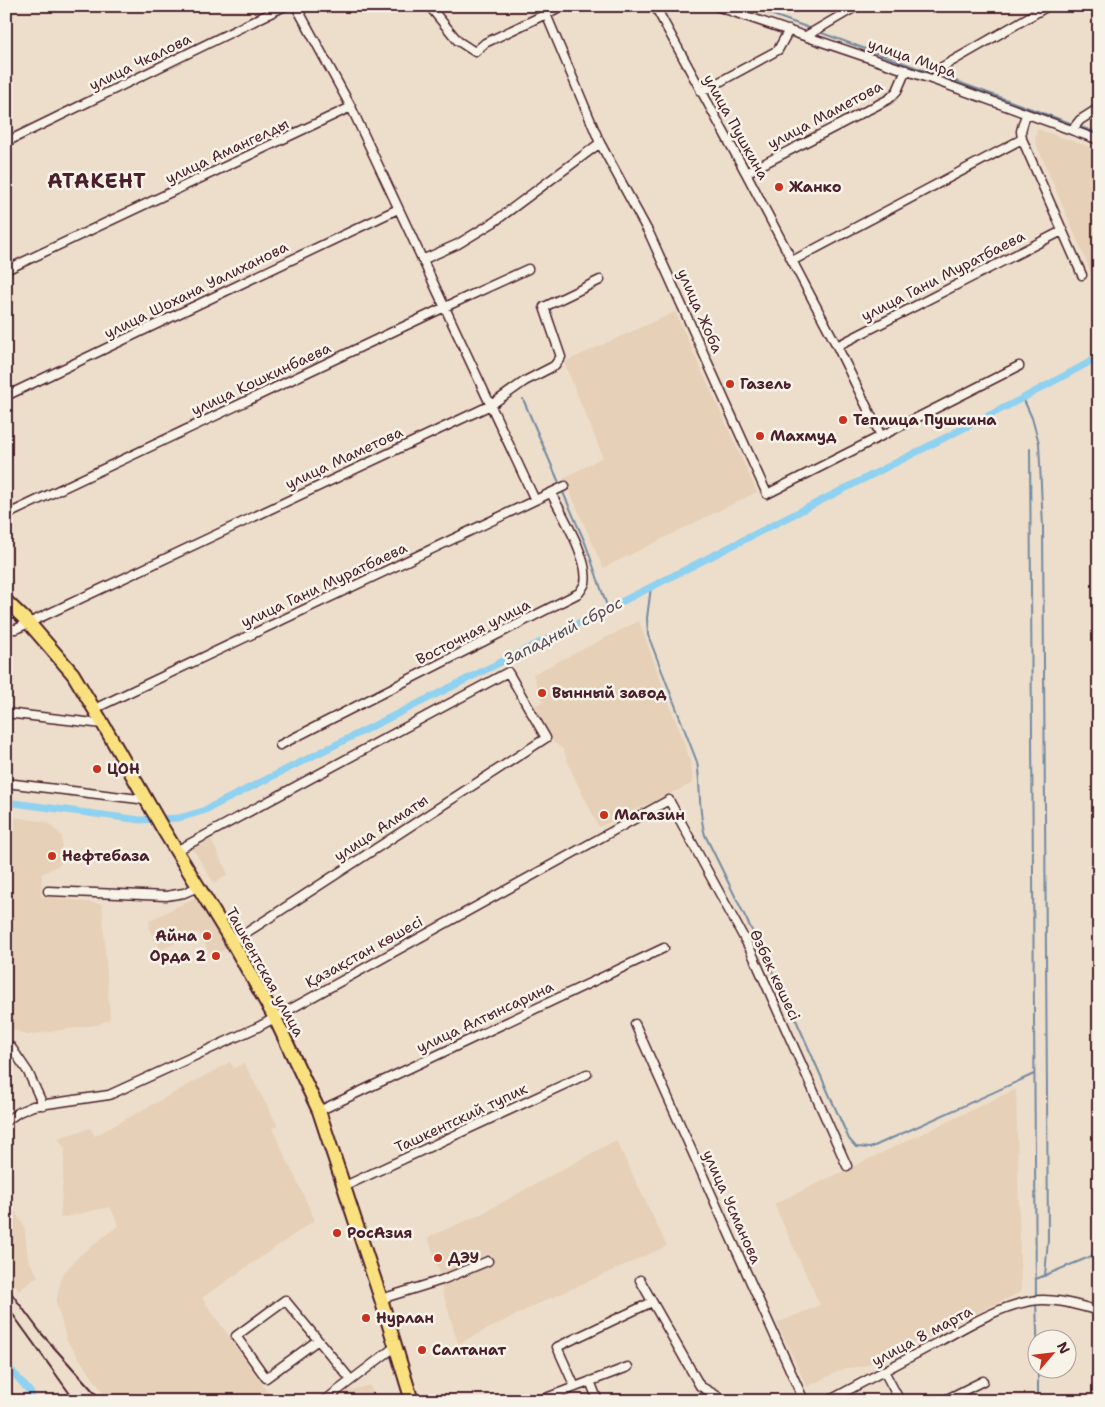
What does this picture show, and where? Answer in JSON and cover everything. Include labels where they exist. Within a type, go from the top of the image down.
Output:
[{"type":"main road","name":"Ташкентская улица","points":[[6,601],[29,623],[69,669],[232,942],[275,1018],[319,1111],[382,1299],[412,1401]]},
{"type":"street","name":"улица Чкалова","points":[[6,142],[285,6]]},
{"type":"street","points":[[296,6],[351,107],[536,500]]},
{"type":"street","points":[[430,7],[458,41],[475,52],[485,43],[562,6]]},
{"type":"street","name":"улица Пушкина","points":[[655,6],[837,346],[881,436]]},
{"type":"street","name":"улица Мира","points":[[716,6],[906,70],[1099,140]]},
{"type":"street","points":[[806,36],[858,6]]},
{"type":"street","points":[[934,80],[942,67],[1048,6]]},
{"type":"street","name":"улица Жоба","points":[[546,14],[600,143],[650,235],[767,494],[881,436]]},
{"type":"street","points":[[701,92],[778,50],[788,30]]},
{"type":"street","name":"улица Маметова","points":[[746,173],[889,99],[897,91],[906,70]]},
{"type":"street","name":"улица Амангелды","points":[[6,270],[351,107]]},
{"type":"street","points":[[1072,130],[1080,120],[1099,108]]},
{"type":"street","points":[[1026,114],[1021,131],[1022,139],[1082,275]]},
{"type":"street","points":[[792,261],[1022,139]]},
{"type":"street","points":[[422,260],[458,244],[494,222],[600,143]]},
{"type":"street","name":"улица Шохана Уалиханова","points":[[6,396],[398,208]]},
{"type":"street","name":"улица Гани Муратбаева","points":[[837,346],[1062,231]]},
{"type":"street","name":"улица Кошкинбаева","points":[[6,515],[444,306],[528,269]]},
{"type":"street","name":"улица Маметова","points":[[6,628],[16,629],[491,405],[525,381],[554,366],[561,357],[544,307],[600,280]]},
{"type":"street","points":[[881,436],[1019,366]]},
{"type":"street","name":"улица Гани Муратбаева","points":[[94,709],[565,486]]},
{"type":"street","name":"Восточная улица","points":[[280,745],[579,593],[585,583],[584,568],[578,543],[551,493]]},
{"type":"street","name":"улица Алматы","points":[[176,851],[508,672],[546,738],[232,942]]},
{"type":"street","points":[[6,713],[103,724]]},
{"type":"street","points":[[6,782],[149,804]]},
{"type":"street","name":"Қазақстан көшесі","points":[[6,1120],[33,1106],[109,1095],[275,1018],[669,800]]},
{"type":"street","name":"Өзбек көшесі","points":[[669,800],[751,951],[846,1166]]},
{"type":"street","points":[[48,891],[166,896],[184,893],[198,887]]},
{"type":"street","name":"улица Алтынсарина","points":[[319,1111],[664,948]]},
{"type":"street","name":"улица Усманова","points":[[635,1024],[804,1401]]},
{"type":"street","points":[[11,1047],[28,1072],[43,1105]]},
{"type":"street","name":"Ташкентский тупик","points":[[345,1186],[588,1074]]},
{"type":"street","points":[[382,1299],[442,1280],[488,1261]]},
{"type":"street","points":[[640,1280],[700,1386],[726,1401]]},
{"type":"street","points":[[318,1340],[266,1378],[236,1336],[285,1300],[318,1340],[351,1380]]},
{"type":"street","name":"улица 8 марта","points":[[828,1401],[969,1325],[1000,1311],[1030,1301],[1062,1302],[1099,1310]]},
{"type":"street","points":[[575,1387],[557,1348],[652,1302]]},
{"type":"street","points":[[324,1401],[396,1346]]},
{"type":"street","points":[[538,1401],[628,1367]]},
{"type":"street","points":[[884,1371],[900,1401]]},
{"type":"street","points":[[590,1381],[598,1401]]},
{"type":"street","points":[[943,1401],[983,1382]]},
{"type":"shaded area","points":[[1037,129],[1099,150],[1099,291],[1035,141]]},
{"type":"shaded area","points":[[675,312],[757,492],[603,568],[564,478],[603,457],[564,362]]},
{"type":"shaded area","points":[[639,621],[691,762],[693,783],[599,827],[573,775],[563,749],[553,742],[535,705],[543,702],[533,674]]},
{"type":"shaded area","name":"Нефтебаза","points":[[6,816],[47,822],[62,836],[61,864],[42,874],[41,896],[102,904],[110,1019],[97,1025],[27,1035],[6,1027]]},
{"type":"shaded area","points":[[209,836],[228,874],[214,883],[191,846]]},
{"type":"shaded area","points":[[198,896],[228,948],[211,957],[199,932],[161,950],[150,931],[149,921]]},
{"type":"shaded area","points":[[230,1062],[234,1068],[244,1063],[278,1126],[272,1128],[315,1220],[202,1298],[274,1401],[109,1401],[67,1341],[56,1302],[62,1275],[79,1256],[119,1225],[110,1207],[60,1218],[65,1149],[58,1138],[90,1128],[95,1136]]},
{"type":"shaded area","points":[[1016,1089],[1021,1292],[862,1367],[845,1368],[807,1387],[777,1323],[820,1305],[774,1204]]},
{"type":"shaded area","points":[[616,1140],[667,1246],[540,1303],[458,1344],[441,1286],[494,1262],[490,1254],[440,1275],[428,1237],[477,1216]]},
{"type":"shaded area","points":[[6,1199],[24,1225],[28,1259],[38,1276],[19,1291],[6,1270],[6,1258],[9,1256],[6,1252]]},
{"type":"shaded area","points":[[369,1385],[378,1401],[335,1401],[345,1392]]},
{"type":"waterway","points":[[748,6],[812,29]]},
{"type":"waterway","points":[[819,32],[934,74]]},
{"type":"waterway","points":[[939,75],[1073,124]]},
{"type":"waterway","points":[[1077,126],[1099,133]]},
{"type":"waterway","name":"Западный сброс","points":[[6,802],[140,820],[179,818],[203,811],[651,587],[1023,398],[1099,357]]},
{"type":"waterway","points":[[1023,398],[1032,418],[1039,443],[1043,527],[1048,1239],[1045,1276]]},
{"type":"waterway","points":[[523,399],[560,485]]},
{"type":"waterway","points":[[1030,449],[1036,1298]]},
{"type":"waterway","points":[[562,490],[586,545],[608,609]]},
{"type":"waterway","points":[[651,587],[647,618],[648,635],[697,762],[701,817],[705,835],[796,1020],[849,1139],[856,1147],[870,1148],[1034,1074]]},
{"type":"waterway","points":[[1036,1279],[1099,1253]]},
{"type":"waterway","points":[[1036,1302],[1037,1330]]},
{"type":"waterway","points":[[6,1364],[31,1393],[33,1401]]},
{"type":"waterway","points":[[1038,1380],[1038,1401]]},
{"type":"railway","points":[[6,1286],[41,1333],[102,1401]]},
{"type":"railway","points":[[6,1305],[75,1401]]},
{"type":"place","name":"Жанко","points":[[779,187]]},
{"type":"place","name":"Газель","points":[[730,384]]},
{"type":"place","name":"Теплица Пушкина","points":[[843,420]]},
{"type":"place","name":"Махмуд","points":[[760,436]]},
{"type":"place","name":"Вынный завод","points":[[542,693]]},
{"type":"place","name":"ЦОН","points":[[97,769]]},
{"type":"place","name":"Магазин","points":[[604,815]]},
{"type":"place","name":"Нефтебаза","points":[[52,856]]},
{"type":"place","name":"Айна","points":[[207,936]]},
{"type":"place","name":"Орда 2","points":[[216,956]]},
{"type":"place","name":"РосАзия","points":[[337,1233]]},
{"type":"place","name":"ДЭУ","points":[[438,1258]]},
{"type":"place","name":"Нурлан","points":[[366,1318]]},
{"type":"place","name":"Салтанат","points":[[422,1350]]},
{"type":"district","name":"АТАКЕНТ","points":[[97,181]]}]
